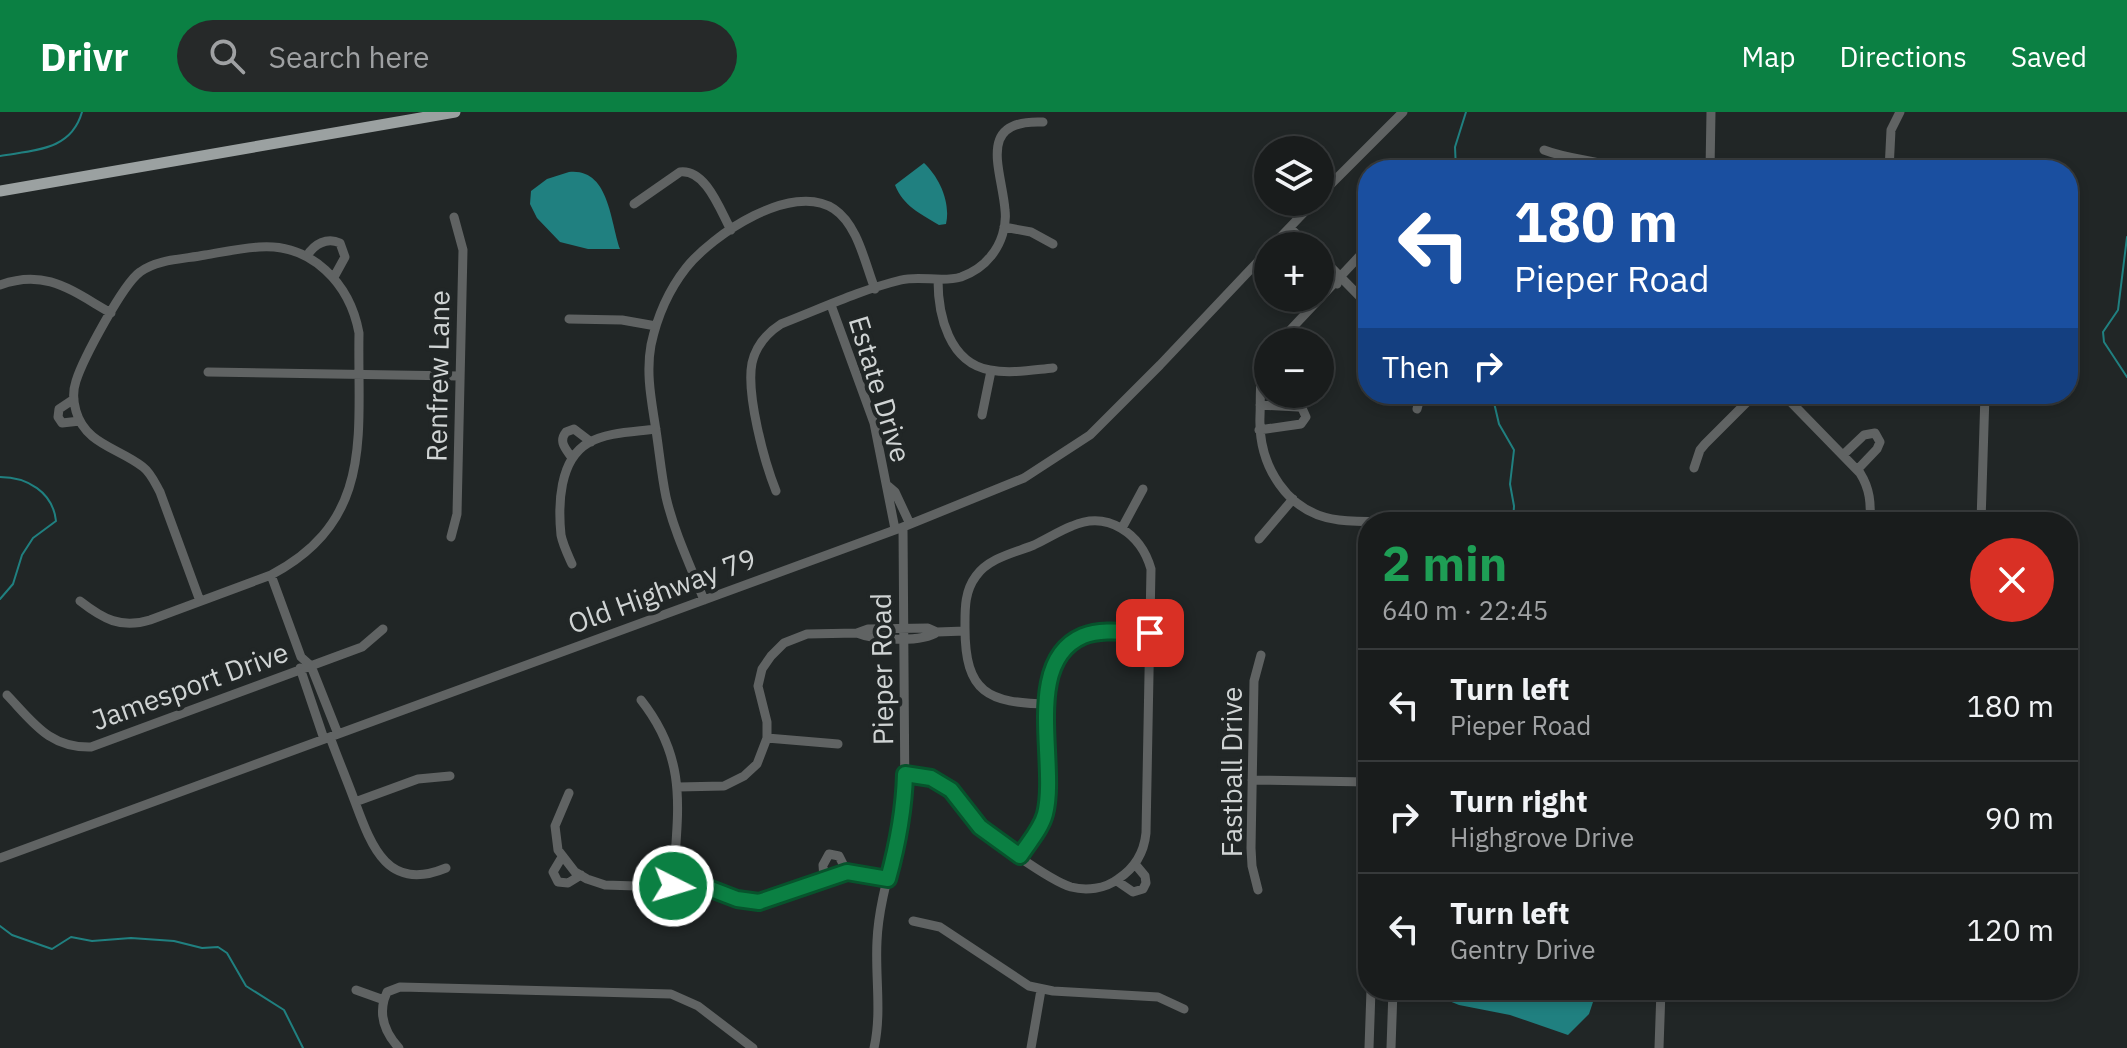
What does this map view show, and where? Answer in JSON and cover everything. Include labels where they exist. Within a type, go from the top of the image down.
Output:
[{"type":"main road","points":[[0,191],[455,112]]},
{"type":"street","points":[[1334,181],[1403,112]]},
{"type":"street","points":[[1710,160],[1711,112]]},
{"type":"street","points":[[1890,160],[1891,130],[1900,112]]},
{"type":"street","points":[[776,491],[765,463],[751,376],[753,361],[761,343],[773,329],[875,289],[908,278],[938,280],[963,276],[983,264],[992,255],[1004,227],[1006,212],[996,164],[999,144],[1005,133],[1017,123],[1043,122]]},
{"type":"street","points":[[1544,150],[1594,160]]},
{"type":"street","points":[[634,204],[680,172],[688,171],[700,177],[731,230]]},
{"type":"street","points":[[704,600],[670,511],[649,377],[656,326],[673,287],[688,265],[731,230],[788,201],[805,199],[826,204],[847,222],[875,289]]},
{"type":"street","points":[[1286,232],[1301,216]]},
{"type":"street","name":"Renfrew Lane","points":[[451,537],[457,514],[463,250],[454,217]]},
{"type":"street","points":[[1004,227],[1031,232],[1053,244]]},
{"type":"street","points":[[1290,228],[1294,232]]},
{"type":"street","points":[[307,256],[324,241],[340,243],[345,257],[334,277]]},
{"type":"street","points":[[80,601],[99,615],[119,624],[139,624],[271,575],[306,552],[335,519],[351,486],[358,448],[359,333],[350,301],[334,277],[307,256],[292,250],[261,246],[151,266],[131,280],[79,372],[74,399],[80,421],[92,438],[144,467],[151,475],[200,601]]},
{"type":"street","points":[[1292,328],[1358,258]]},
{"type":"street","name":"Old Highway 79","points":[[0,858],[903,527],[1024,478],[1090,435],[1254,266]]},
{"type":"street","points":[[1334,274],[1358,296]]},
{"type":"street","points":[[1334,278],[1338,279]]},
{"type":"street","points":[[0,285],[12,280],[46,279],[111,313]]},
{"type":"street","points":[[938,280],[940,310],[953,345],[969,362],[991,371],[1053,368]]},
{"type":"street","name":"Estate Drive","points":[[831,305],[870,410],[888,486],[887,495],[903,527]]},
{"type":"street","points":[[569,319],[631,320],[656,326]]},
{"type":"street","points":[[982,415],[991,371]]},
{"type":"street","points":[[208,372],[459,376]]},
{"type":"street","points":[[74,399],[59,409],[58,417],[62,423],[80,421]]},
{"type":"street","points":[[1417,409],[1418,404]]},
{"type":"street","points":[[1694,468],[1700,450],[1745,404]]},
{"type":"street","points":[[1793,404],[1857,470],[1867,484],[1870,512]]},
{"type":"street","points":[[1981,512],[1985,404]]},
{"type":"street","points":[[1260,408],[1259,430],[1268,467],[1280,487],[1293,499],[1322,516],[1358,521]]},
{"type":"street","points":[[1259,430],[1301,424],[1306,417],[1302,408]]},
{"type":"street","points":[[572,458],[562,440],[566,432],[574,429],[591,442]]},
{"type":"street","points":[[572,564],[561,533],[563,481],[572,458],[601,437],[656,429]]},
{"type":"street","points":[[1843,455],[1864,435],[1875,433],[1880,442],[1877,449],[1857,470]]},
{"type":"street","name":"Estate Drive","points":[[888,486],[895,492],[903,527]]},
{"type":"street","points":[[1122,528],[1143,489]]},
{"type":"street","points":[[1259,539],[1293,499]]},
{"type":"street","points":[[905,774],[931,778],[951,790],[980,827],[1053,878],[1072,887],[1097,888],[1117,881],[1135,864],[1145,844],[1146,833],[1151,569],[1144,550],[1134,537],[1122,528],[1103,521],[1073,525],[986,565],[974,578],[966,597],[966,661],[976,681],[984,690],[1012,703],[1048,704]]},
{"type":"street","name":"Pieper Road","points":[[874,1048],[877,941],[905,806],[903,527]]},
{"type":"street","points":[[271,575],[301,657],[300,670],[331,737]]},
{"type":"street","points":[[678,787],[724,786],[736,782],[757,764],[767,738],[767,722],[758,686],[762,669],[771,656],[796,637],[857,633],[868,629],[903,633],[928,628],[937,632],[965,631]]},
{"type":"street","name":"Jamesport Drive","points":[[7,695],[47,736],[63,744],[91,747],[362,647],[383,629]]},
{"type":"street","points":[[1020,856],[1040,827],[1047,806],[1051,669],[1061,653],[1083,636],[1103,632],[1150,633]]},
{"type":"street","name":"Fastball Drive","points":[[1258,890],[1252,866],[1252,780],[1254,681],[1261,655]]},
{"type":"street","points":[[301,657],[311,666],[331,737],[373,848],[383,861],[399,871],[418,876],[446,868]]},
{"type":"street","points":[[641,700],[655,718],[670,747],[678,787],[673,886]]},
{"type":"street","points":[[767,738],[838,744]]},
{"type":"street","points":[[355,802],[418,779],[450,776]]},
{"type":"street","points":[[1252,780],[1358,782]]},
{"type":"street","points":[[569,793],[555,826],[558,850],[569,867],[605,885],[711,889],[737,899],[759,902],[847,872],[888,879]]},
{"type":"street","points":[[824,879],[823,865],[829,854],[839,856],[847,872]]},
{"type":"street","points":[[562,857],[553,872],[558,882],[568,883],[581,875]]},
{"type":"street","points":[[1117,881],[1133,892],[1143,889],[1145,876],[1135,864]]},
{"type":"street","points":[[913,921],[940,927],[1029,986],[1041,990],[1158,997],[1184,1009]]},
{"type":"street","points":[[399,1048],[385,1027],[382,1007],[387,992],[400,987],[671,994],[698,1006],[753,1048]]},
{"type":"street","points":[[356,990],[384,1000]]},
{"type":"street","points":[[1031,1048],[1041,990]]},
{"type":"street","points":[[1369,1048],[1371,1000]]},
{"type":"street","points":[[1391,1048],[1393,1000]]},
{"type":"street","points":[[1659,1048],[1661,1000]]},
{"type":"water","points":[[924,163],[942,190],[947,207],[946,224],[939,225],[913,209],[895,185]]},
{"type":"water","points":[[569,172],[582,173],[600,187],[620,249],[588,249],[560,242],[537,218],[530,204],[531,191],[547,179]]},
{"type":"water","points":[[1447,1000],[1594,1000],[1589,1014],[1568,1035],[1510,1015]]},
{"type":"waterway","points":[[0,156],[38,150],[60,141],[77,125],[82,112]]},
{"type":"waterway","points":[[1456,160],[1455,147],[1466,112]]},
{"type":"waterway","points":[[2127,237],[2118,310],[2103,332],[2104,342],[2127,377]]},
{"type":"waterway","points":[[1494,404],[1499,424],[1514,450],[1510,484],[1514,512]]},
{"type":"waterway","points":[[0,477],[20,480],[37,488],[50,502],[56,521],[33,538],[22,555],[13,584],[0,599]]},
{"type":"waterway","points":[[0,926],[12,935],[52,949],[71,937],[92,941],[131,938],[174,941],[202,948],[218,947],[227,953],[246,986],[284,1010],[303,1048]]},
{"type":"route","points":[[673,886],[711,889],[737,899],[759,902],[847,872],[888,879],[905,806],[905,774],[931,778],[951,790],[980,827],[1020,856],[1040,827],[1047,806],[1049,682],[1056,660],[1067,647],[1093,633],[1150,633]]}]
